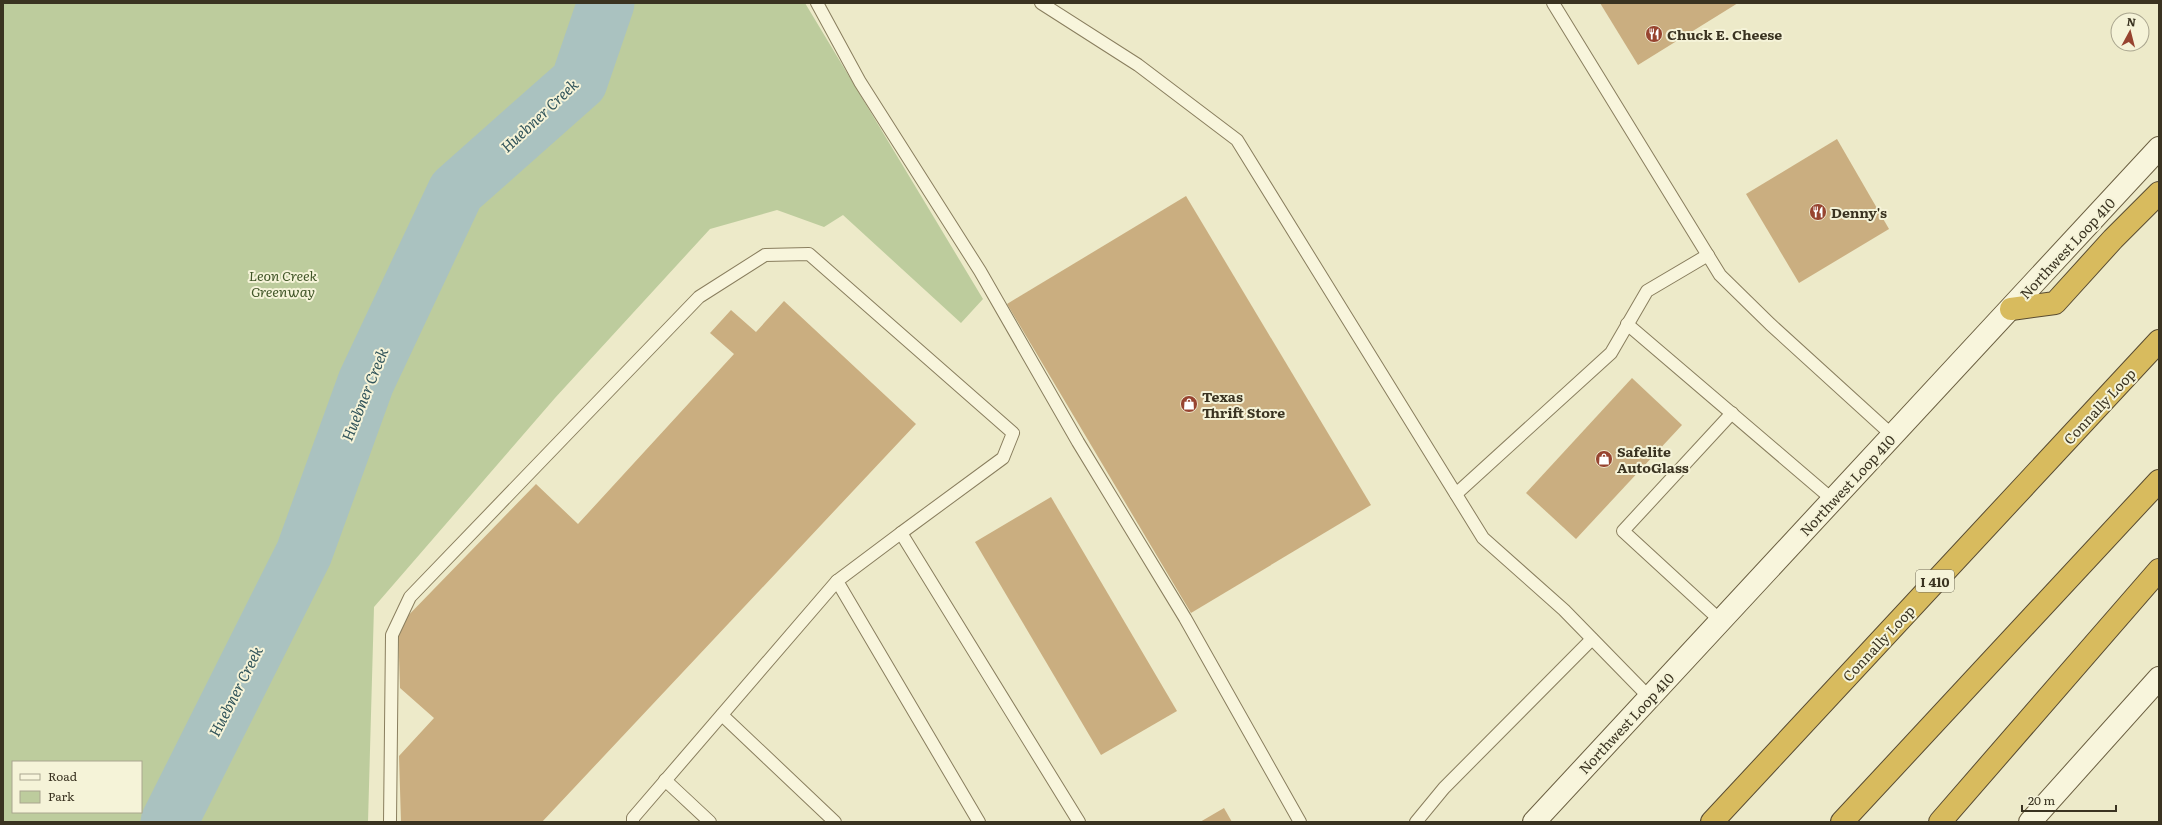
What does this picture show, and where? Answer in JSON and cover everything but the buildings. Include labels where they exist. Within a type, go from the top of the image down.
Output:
[{"type":"highway","points":[[2011,309],[2055,303],[2113,238],[2159,193]]},
{"type":"highway","name":"Connally Loop","points":[[1712,822],[2159,341]]},
{"type":"highway","points":[[1842,822],[2159,481]]},
{"type":"highway","points":[[1940,822],[2159,570]]},
{"type":"main road","name":"Northwest Loop 410","points":[[1534,822],[2159,148]]},
{"type":"main road","points":[[2030,822],[2159,678]]},
{"type":"lane","points":[[817,3],[860,82],[980,271],[1078,442],[1185,618],[1300,822]]},
{"type":"lane","points":[[1041,3],[1138,66],[1237,140],[1483,538],[1564,610],[1650,697]]},
{"type":"lane","points":[[1553,3],[1720,275],[1770,324],[1892,436]]},
{"type":"lane","points":[[390,822],[392,635],[410,597],[699,298],[765,255],[808,254],[1013,433],[1003,458],[837,581],[665,780],[633,818],[633,822]]},
{"type":"lane","points":[[1456,494],[1611,353],[1647,292],[1708,255]]},
{"type":"lane","points":[[1627,324],[1833,500]]},
{"type":"lane","points":[[1721,621],[1623,531],[1732,413]]},
{"type":"lane","points":[[901,533],[1080,822]]},
{"type":"lane","points":[[837,581],[979,822]]},
{"type":"lane","points":[[1416,822],[1444,788],[1592,639]]},
{"type":"lane","points":[[722,715],[835,822]]},
{"type":"lane","points":[[665,780],[710,822]]},
{"type":"green space","name":"Leon Creek Greenway","points":[[3,3],[805,3],[983,299],[961,323],[843,215],[824,227],[777,210],[710,229],[555,398],[374,607],[368,822],[3,822]]},
{"type":"waterway","name":"Huebner Creek","points":[[169,822],[304,553],[366,382],[456,191],[579,82],[606,3]]},
{"type":"place","name":"Chuck E. Cheese","points":[[1654,34]]},
{"type":"place","name":"Denny's","points":[[1818,212]]},
{"type":"place","name":"Texas Thrift Store","points":[[1189,404]]},
{"type":"place","name":"Safelite AutoGlass","points":[[1604,459]]}]
